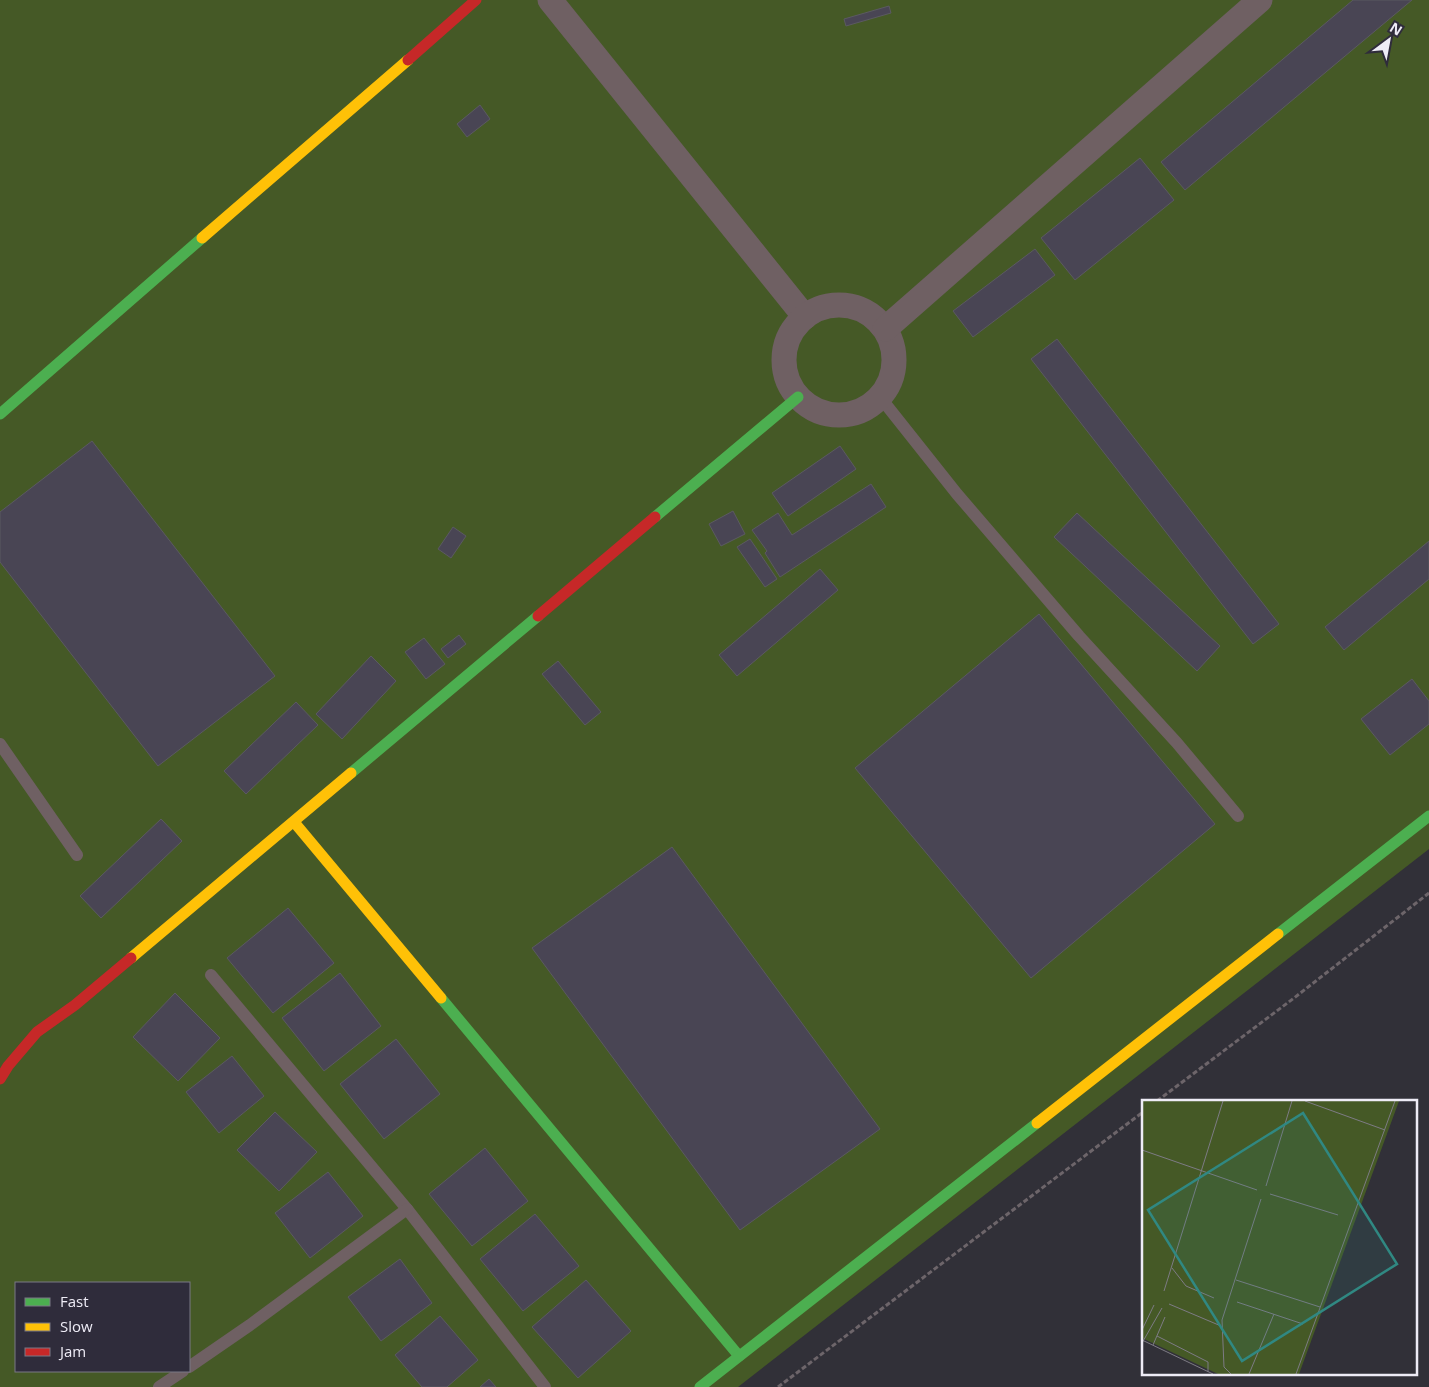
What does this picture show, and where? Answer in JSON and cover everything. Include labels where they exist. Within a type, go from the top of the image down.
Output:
[{"type":"street","points":[[0,414],[476,0]]},
{"type":"street","points":[[550,0],[805,317]]},
{"type":"street","points":[[885,329],[1260,0]]},
{"type":"street","points":[[838,305],[856,308],[872,316],[885,329],[892,346],[894,364],[890,382],[880,397],[866,408],[848,414],[830,414],[812,408],[798,396],[789,381],[784,364],[786,346],[793,330],[805,317],[821,308],[838,305]]},
{"type":"street","points":[[3,1067],[37,1032],[75,1005],[294,822],[798,396]]},
{"type":"street","points":[[700,1387],[1429,816]]},
{"type":"street","points":[[294,822],[739,1356]]},
{"type":"lane","points":[[880,397],[963,501],[1079,636],[1177,743],[1238,816]]},
{"type":"lane","points":[[0,744],[78,855]]},
{"type":"lane","points":[[212,975],[407,1210],[545,1387]]},
{"type":"lane","points":[[190,1366],[250,1325],[407,1210]]},
{"type":"lane","points":[[159,1387],[182,1372]]},
{"type":"path","points":[[1158,1100],[1429,893]]},
{"type":"path","points":[[778,1387],[1142,1113]]},
{"type":"green space","points":[[0,0],[1429,0],[1429,849],[738,1387],[0,1387]]},
{"type":"building","points":[[1353,0],[1412,0],[1185,190],[1161,162]]},
{"type":"building","points":[[889,6],[891,13],[846,26],[844,19]]},
{"type":"building","points":[[480,105],[490,119],[467,137],[457,124]]},
{"type":"building","points":[[1140,158],[1174,200],[1075,280],[1041,238]]},
{"type":"building","points":[[1035,249],[1055,275],[973,337],[953,311]]},
{"type":"building","points":[[1057,339],[1279,624],[1253,644],[1031,359]]},
{"type":"building","points":[[92,441],[275,676],[158,766],[0,562],[0,512]]},
{"type":"building","points":[[840,446],[856,469],[788,516],[772,493]]},
{"type":"building","points":[[871,484],[886,507],[780,577],[765,553],[767,551],[752,530],[778,513],[792,535]]},
{"type":"building","points":[[733,511],[745,534],[721,546],[709,524]]},
{"type":"building","points":[[1077,513],[1220,646],[1197,671],[1054,537]]},
{"type":"building","points":[[453,527],[466,536],[451,558],[438,549]]},
{"type":"building","points":[[750,539],[777,579],[765,587],[737,547]]},
{"type":"building","points":[[1429,541],[1429,579],[1344,650],[1325,627]]},
{"type":"building","points":[[820,569],[838,590],[737,676],[719,655]]},
{"type":"building","points":[[1039,614],[1215,824],[1031,978],[855,768]]},
{"type":"building","points":[[459,635],[466,644],[448,658],[441,649]]},
{"type":"building","points":[[424,638],[445,664],[426,679],[405,652]]},
{"type":"building","points":[[371,656],[396,681],[342,739],[316,714]]},
{"type":"building","points":[[558,661],[601,712],[585,725],[542,674]]},
{"type":"building","points":[[1412,679],[1429,701],[1429,724],[1390,755],[1361,719]]},
{"type":"building","points":[[296,702],[318,725],[246,794],[224,771]]},
{"type":"building","points":[[161,819],[182,841],[101,918],[80,896]]},
{"type":"building","points":[[672,847],[880,1129],[740,1230],[532,948]]},
{"type":"building","points":[[288,908],[334,963],[273,1013],[227,958]]},
{"type":"building","points":[[340,973],[381,1026],[324,1071],[282,1018]]},
{"type":"building","points":[[175,993],[220,1038],[178,1081],[133,1037]]},
{"type":"building","points":[[396,1039],[440,1094],[384,1139],[340,1084]]},
{"type":"building","points":[[232,1056],[264,1096],[219,1133],[186,1092]]},
{"type":"building","points":[[275,1112],[317,1152],[279,1191],[237,1150]]},
{"type":"building","points":[[485,1148],[528,1201],[472,1246],[429,1194]]},
{"type":"building","points":[[328,1172],[363,1216],[310,1258],[275,1213]]},
{"type":"building","points":[[535,1214],[579,1266],[523,1311],[480,1259]]},
{"type":"building","points":[[400,1259],[432,1303],[381,1341],[348,1297]]},
{"type":"building","points":[[586,1280],[631,1331],[578,1378],[532,1327]]},
{"type":"building","points":[[440,1316],[478,1360],[447,1387],[422,1387],[395,1355]]},
{"type":"building","points":[[489,1379],[496,1387],[480,1387]]},
{"type":"traffic: fast","points":[[0,414],[202,238]]},
{"type":"traffic: fast","points":[[655,517],[798,397]]},
{"type":"traffic: fast","points":[[351,773],[538,616]]},
{"type":"traffic: fast","points":[[1278,934],[1429,816]]},
{"type":"traffic: fast","points":[[441,998],[739,1356]]},
{"type":"traffic: fast","points":[[700,1387],[1037,1123]]},
{"type":"traffic: slow","points":[[202,238],[408,60]]},
{"type":"traffic: slow","points":[[131,958],[351,773]]},
{"type":"traffic: slow","points":[[294,822],[441,998]]},
{"type":"traffic: slow","points":[[1037,1123],[1278,934]]},
{"type":"traffic: jam","points":[[408,60],[476,0]]},
{"type":"traffic: jam","points":[[538,616],[655,517]]},
{"type":"traffic: jam","points":[[0,1079],[8,1066],[37,1032],[75,1005],[131,958]]}]
